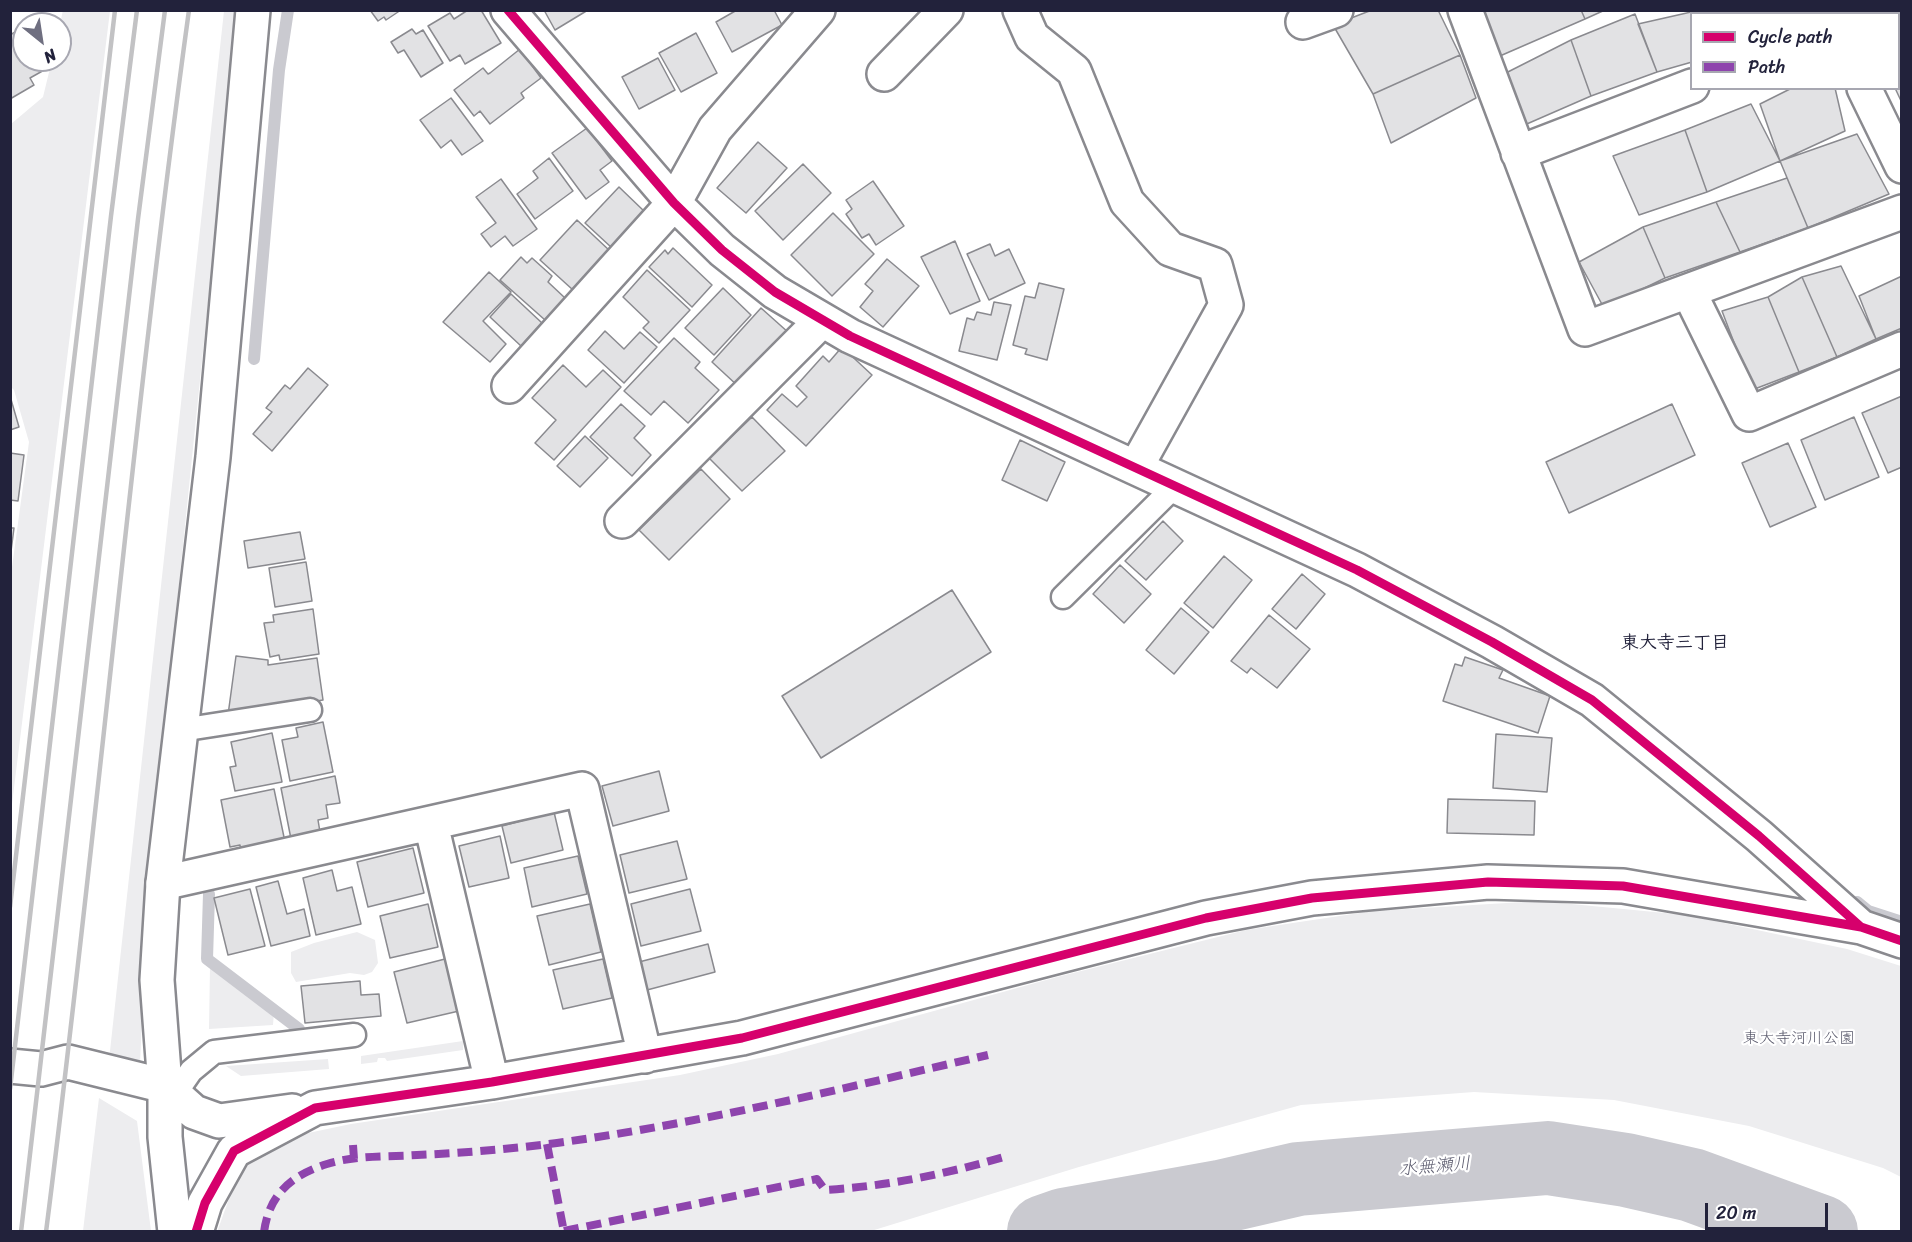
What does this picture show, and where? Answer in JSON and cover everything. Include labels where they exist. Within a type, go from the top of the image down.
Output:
[{"type":"street","points":[[176,1232],[165,1137],[170,1090],[157,980],[163,883],[213,457],[253,10]]},
{"type":"street","points":[[508,10],[674,203],[722,250],[775,292],[850,336],[1136,466],[1174,487],[1357,570],[1492,642],[1592,700],[1759,836],[1860,927]]},
{"type":"street","points":[[884,74],[946,10]]},
{"type":"street","points":[[1020,10],[1032,37],[1074,71],[1127,202],[1170,249],[1215,265],[1226,305],[1136,466]]},
{"type":"street","points":[[1303,22],[1336,10]]},
{"type":"street","points":[[1465,10],[1585,329],[1902,212]]},
{"type":"street","points":[[509,386],[674,203],[715,129],[811,13]]},
{"type":"street","points":[[1518,153],[1690,87]]},
{"type":"street","points":[[1865,90],[1902,166]]},
{"type":"street","points":[[1689,292],[1749,414],[1902,349]]},
{"type":"street","points":[[622,521],[822,320]]},
{"type":"street","points":[[163,883],[582,789],[645,1056]]},
{"type":"street","points":[[431,824],[492,1082]]},
{"type":"street","points":[[10,1066],[41,1069],[68,1062],[170,1090],[194,1112],[219,1121],[492,1082],[645,1056],[827,1018],[1206,918],[1322,896],[1488,882],[1623,886],[1860,927],[1902,940]]},
{"type":"street","points":[[196,1232],[204,1203],[234,1151],[315,1108]]},
{"type":"lane","points":[[1063,597],[1174,487]]},
{"type":"lane","points":[[181,730],[310,710]]},
{"type":"lane","points":[[170,1090],[214,1052],[354,1035]]},
{"type":"green space","points":[[63,10],[110,11],[11,812],[10,582],[29,442],[14,390],[11,387],[11,124],[43,97],[49,72],[72,72],[72,12],[63,12]]},
{"type":"green space","points":[[224,11],[238,11],[148,885],[140,1064],[109,1060]]},
{"type":"green space","name":"東大寺河川公園","points":[[1540,901],[1686,915],[1847,949],[1901,966],[1901,1177],[1883,1168],[1749,1126],[1614,1100],[1474,1092],[1301,1105],[1079,1167],[871,1231],[217,1232],[234,1185],[249,1162],[289,1137],[351,1124],[680,1075],[778,1054],[1057,977],[1246,930],[1373,911]]},
{"type":"green space","points":[[357,932],[375,940],[378,963],[372,972],[364,975],[350,973],[296,982],[291,973],[291,952],[314,943]]},
{"type":"green space","points":[[210,967],[274,1012],[273,1025],[209,1029]]},
{"type":"green space","points":[[463,1041],[463,1050],[387,1061],[385,1058],[378,1058],[377,1062],[361,1064],[361,1056]]},
{"type":"green space","points":[[328,1059],[329,1069],[241,1076],[226,1066]]},
{"type":"green space","points":[[99,1098],[137,1121],[151,1231],[83,1231]]},
{"type":"building","points":[[370,10],[401,10],[386,20],[384,17],[378,21]]},
{"type":"building","points":[[468,10],[481,10],[501,43],[465,64],[460,55],[450,61],[428,26],[450,13],[454,19]]},
{"type":"building","points":[[544,10],[588,10],[555,30]]},
{"type":"building","points":[[737,10],[774,10],[782,25],[732,52],[716,22]]},
{"type":"building","points":[[1372,10],[1438,10],[1460,55],[1373,94],[1333,25]]},
{"type":"building","points":[[1470,10],[1581,10],[1585,19],[1493,59]]},
{"type":"building","points":[[1581,10],[1605,10],[1585,19]]},
{"type":"building","points":[[1707,10],[1708,12],[1691,12]]},
{"type":"building","points":[[1707,10],[1788,10],[1788,12],[1708,12]]},
{"type":"building","points":[[1690,12],[1690,63],[1657,72],[1638,24]]},
{"type":"building","points":[[1635,14],[1657,72],[1591,96],[1571,40]]},
{"type":"building","points":[[412,29],[416,34],[423,30],[443,63],[421,77],[404,50],[398,53],[391,42]]},
{"type":"building","points":[[696,33],[717,73],[681,92],[659,53]]},
{"type":"building","points":[[12,34],[12,72],[41,72],[30,78],[34,85],[10,99],[10,35]]},
{"type":"building","points":[[1571,40],[1591,96],[1513,130],[1494,79]]},
{"type":"building","points":[[1900,40],[1902,40],[1902,103],[1896,90],[1900,90]]},
{"type":"building","points":[[520,49],[541,78],[521,93],[524,98],[490,124],[480,111],[474,116],[454,90],[483,68],[488,74],[490,73]]},
{"type":"building","points":[[1460,55],[1476,98],[1391,143],[1373,94]]},
{"type":"building","points":[[658,58],[675,90],[639,109],[622,77]]},
{"type":"building","points":[[1788,90],[1835,90],[1845,131],[1780,161],[1760,104]]},
{"type":"building","points":[[451,98],[483,141],[462,155],[451,140],[441,148],[420,120]]},
{"type":"building","points":[[1751,104],[1780,161],[1707,192],[1685,130]]},
{"type":"building","points":[[587,128],[612,161],[600,170],[609,182],[586,199],[552,153]]},
{"type":"building","points":[[1685,130],[1707,192],[1639,215],[1613,156]]},
{"type":"building","points":[[1857,134],[1889,194],[1808,228],[1780,161]]},
{"type":"building","points":[[758,142],[787,168],[746,213],[717,188]]},
{"type":"building","points":[[549,158],[573,191],[535,219],[517,194],[538,178],[533,171]]},
{"type":"building","points":[[803,164],[831,193],[783,240],[755,211]]},
{"type":"building","points":[[1787,178],[1808,228],[1740,252],[1716,202]]},
{"type":"building","points":[[501,179],[537,229],[513,246],[505,236],[491,247],[481,234],[496,223],[476,197]]},
{"type":"building","points":[[873,181],[904,226],[876,245],[869,234],[862,238],[846,214],[852,209],[846,200]]},
{"type":"building","points":[[619,187],[645,212],[612,248],[585,223]]},
{"type":"building","points":[[1716,202],[1740,252],[1665,278],[1643,227]]},
{"type":"building","points":[[833,213],[874,254],[832,296],[791,255]]},
{"type":"building","points":[[577,220],[610,251],[573,290],[540,260]]},
{"type":"building","points":[[1643,227],[1665,278],[1604,308],[1579,262]]},
{"type":"building","points":[[955,241],[980,301],[950,314],[921,257]]},
{"type":"building","points":[[990,244],[995,256],[1009,249],[1025,283],[989,300],[967,254]]},
{"type":"building","points":[[673,248],[712,285],[692,307],[649,267],[665,250],[668,254]]},
{"type":"building","points":[[521,257],[527,263],[532,258],[552,276],[548,282],[565,298],[545,320],[500,280]]},
{"type":"building","points":[[887,259],[919,286],[883,327],[860,307],[873,291],[865,284]]},
{"type":"building","points":[[1841,266],[1876,339],[1837,357],[1802,277]]},
{"type":"building","points":[[647,270],[690,310],[659,343],[643,328],[649,322],[623,297]]},
{"type":"building","points":[[489,272],[511,292],[483,321],[506,344],[490,362],[443,322]]},
{"type":"building","points":[[1902,276],[1902,328],[1876,339],[1859,296]]},
{"type":"building","points":[[1802,277],[1837,357],[1799,372],[1768,297]]},
{"type":"building","points":[[1039,283],[1064,289],[1047,360],[1025,354],[1027,349],[1013,345],[1025,296],[1035,298]]},
{"type":"building","points":[[723,288],[751,315],[714,355],[685,328]]},
{"type":"building","points":[[511,294],[542,323],[521,346],[490,317]]},
{"type":"building","points":[[1768,297],[1799,372],[1752,390],[1722,311]]},
{"type":"building","points":[[994,302],[1011,305],[997,360],[959,351],[967,318],[974,320],[977,312],[991,315]]},
{"type":"building","points":[[761,308],[789,333],[739,387],[712,362]]},
{"type":"building","points":[[605,331],[624,349],[640,332],[657,347],[624,383],[588,350]]},
{"type":"building","points":[[674,338],[700,362],[695,368],[719,390],[688,423],[664,401],[651,415],[624,391]]},
{"type":"building","points":[[842,347],[872,375],[806,446],[767,410],[782,394],[797,407],[807,397],[796,386],[823,356],[829,362]]},
{"type":"building","points":[[563,365],[586,387],[603,370],[621,387],[554,460],[535,443],[556,420],[532,398]]},
{"type":"building","points":[[308,368],[328,385],[272,451],[253,434],[272,412],[266,408],[285,385],[290,389]]},
{"type":"building","points":[[10,396],[19,427],[10,430]]},
{"type":"building","points":[[1902,396],[1902,467],[1888,473],[1862,413]]},
{"type":"building","points":[[621,404],[645,426],[634,438],[651,455],[632,476],[590,437]]},
{"type":"building","points":[[1672,404],[1695,455],[1569,513],[1546,462]]},
{"type":"building","points":[[752,417],[785,451],[742,491],[709,458]]},
{"type":"building","points":[[1854,417],[1879,477],[1825,500],[1801,440]]},
{"type":"building","points":[[585,436],[608,458],[580,487],[557,466]]},
{"type":"building","points":[[1020,440],[1065,462],[1047,501],[1002,480]]},
{"type":"building","points":[[1788,443],[1816,507],[1770,527],[1742,463]]},
{"type":"building","points":[[10,453],[24,455],[18,501],[10,500]]},
{"type":"building","points":[[701,469],[730,499],[669,560],[639,530]]},
{"type":"building","points":[[1163,521],[1183,541],[1146,580],[1125,561]]},
{"type":"building","points":[[10,528],[14,528],[10,559]]},
{"type":"building","points":[[300,532],[305,559],[248,568],[244,541]]},
{"type":"building","points":[[1224,556],[1252,580],[1213,628],[1184,603]]},
{"type":"building","points":[[306,562],[312,601],[275,607],[269,568]]},
{"type":"building","points":[[1120,565],[1151,594],[1124,623],[1093,594]]},
{"type":"building","points":[[1302,574],[1325,594],[1296,629],[1272,609]]},
{"type":"building","points":[[952,590],[991,652],[821,758],[782,696]]},
{"type":"building","points":[[1181,608],[1209,632],[1174,674],[1146,650]]},
{"type":"building","points":[[313,609],[319,654],[280,660],[279,655],[270,657],[264,623],[274,622],[273,615]]},
{"type":"building","points":[[1269,615],[1310,649],[1277,688],[1251,668],[1247,673],[1231,661]]},
{"type":"building","points":[[236,656],[268,660],[268,665],[317,658],[323,700],[228,715]]},
{"type":"building","points":[[1465,657],[1503,670],[1499,678],[1550,696],[1538,733],[1443,701],[1455,664],[1462,666]]},
{"type":"building","points":[[323,722],[333,772],[290,781],[282,740],[298,737],[296,728]]},
{"type":"building","points":[[272,733],[282,782],[235,791],[230,767],[236,766],[231,742]]},
{"type":"building","points":[[1496,734],[1552,738],[1547,792],[1493,788]]},
{"type":"building","points":[[659,771],[669,811],[613,826],[602,786]]},
{"type":"building","points":[[335,776],[340,803],[326,805],[328,818],[318,820],[320,832],[291,839],[281,788]]},
{"type":"building","points":[[274,789],[285,842],[241,851],[240,845],[230,847],[221,800]]},
{"type":"building","points":[[1448,799],[1535,801],[1534,835],[1447,833]]},
{"type":"building","points":[[554,812],[563,850],[511,863],[502,826]]},
{"type":"building","points":[[500,836],[509,878],[469,887],[459,846]]},
{"type":"building","points":[[677,841],[687,879],[629,893],[620,855]]},
{"type":"building","points":[[413,848],[424,893],[368,907],[357,862]]},
{"type":"building","points":[[578,856],[587,894],[532,907],[524,868]]},
{"type":"building","points":[[332,870],[337,891],[352,887],[361,924],[316,935],[303,878]]},
{"type":"building","points":[[278,881],[287,914],[304,909],[310,936],[271,946],[256,887]]},
{"type":"building","points":[[250,889],[265,946],[228,955],[214,898]]},
{"type":"building","points":[[690,889],[701,931],[641,946],[631,904]]},
{"type":"building","points":[[428,904],[438,947],[390,958],[380,916]]},
{"type":"building","points":[[590,904],[601,952],[549,965],[537,916]]},
{"type":"building","points":[[708,944],[715,972],[647,990],[639,962]]},
{"type":"building","points":[[445,959],[459,1011],[407,1023],[394,972]]},
{"type":"building","points":[[603,959],[612,998],[563,1009],[553,970]]},
{"type":"building","points":[[360,981],[361,995],[379,994],[381,1016],[305,1023],[301,986]]},
{"type":"waterway","points":[[254,359],[279,70],[288,10]]},
{"type":"waterway","points":[[209,894],[207,959],[299,1029]]},
{"type":"waterway","points":[[1857,902],[1868,911],[1902,922]]},
{"type":"waterway","name":"水無瀬川","points":[[1044,1232],[1064,1225],[1220,1197],[1298,1179],[1548,1158],[1626,1170],[1692,1185],[1821,1232]]},
{"type":"railway","points":[[10,907],[115,10]]},
{"type":"railway","points":[[10,1089],[137,10]]},
{"type":"railway","points":[[21,1232],[138,219],[165,10]]},
{"type":"railway","points":[[46,1232],[150,315],[189,10]]},
{"type":"marked path","points":[[264,1232],[271,1207],[284,1188],[303,1174],[338,1161],[504,1149],[611,1135],[773,1104],[988,1055]]},
{"type":"marked path","points":[[547,1144],[564,1232]]},
{"type":"marked path","points":[[353,1145],[354,1159]]},
{"type":"marked path","points":[[564,1231],[817,1179],[825,1190],[872,1186],[940,1174],[1007,1156]]},
{"type":"cycle path","points":[[508,10],[674,203],[722,250],[775,292],[850,336],[1357,570],[1492,642],[1592,700],[1759,836],[1861,927]]},
{"type":"cycle path","points":[[196,1232],[205,1203],[234,1151],[315,1108],[492,1082],[742,1038],[1206,918],[1312,898],[1488,882],[1623,886],[1861,927],[1902,941]]},
{"type":"district","name":"東大寺三丁目","points":[[1675,643]]}]
